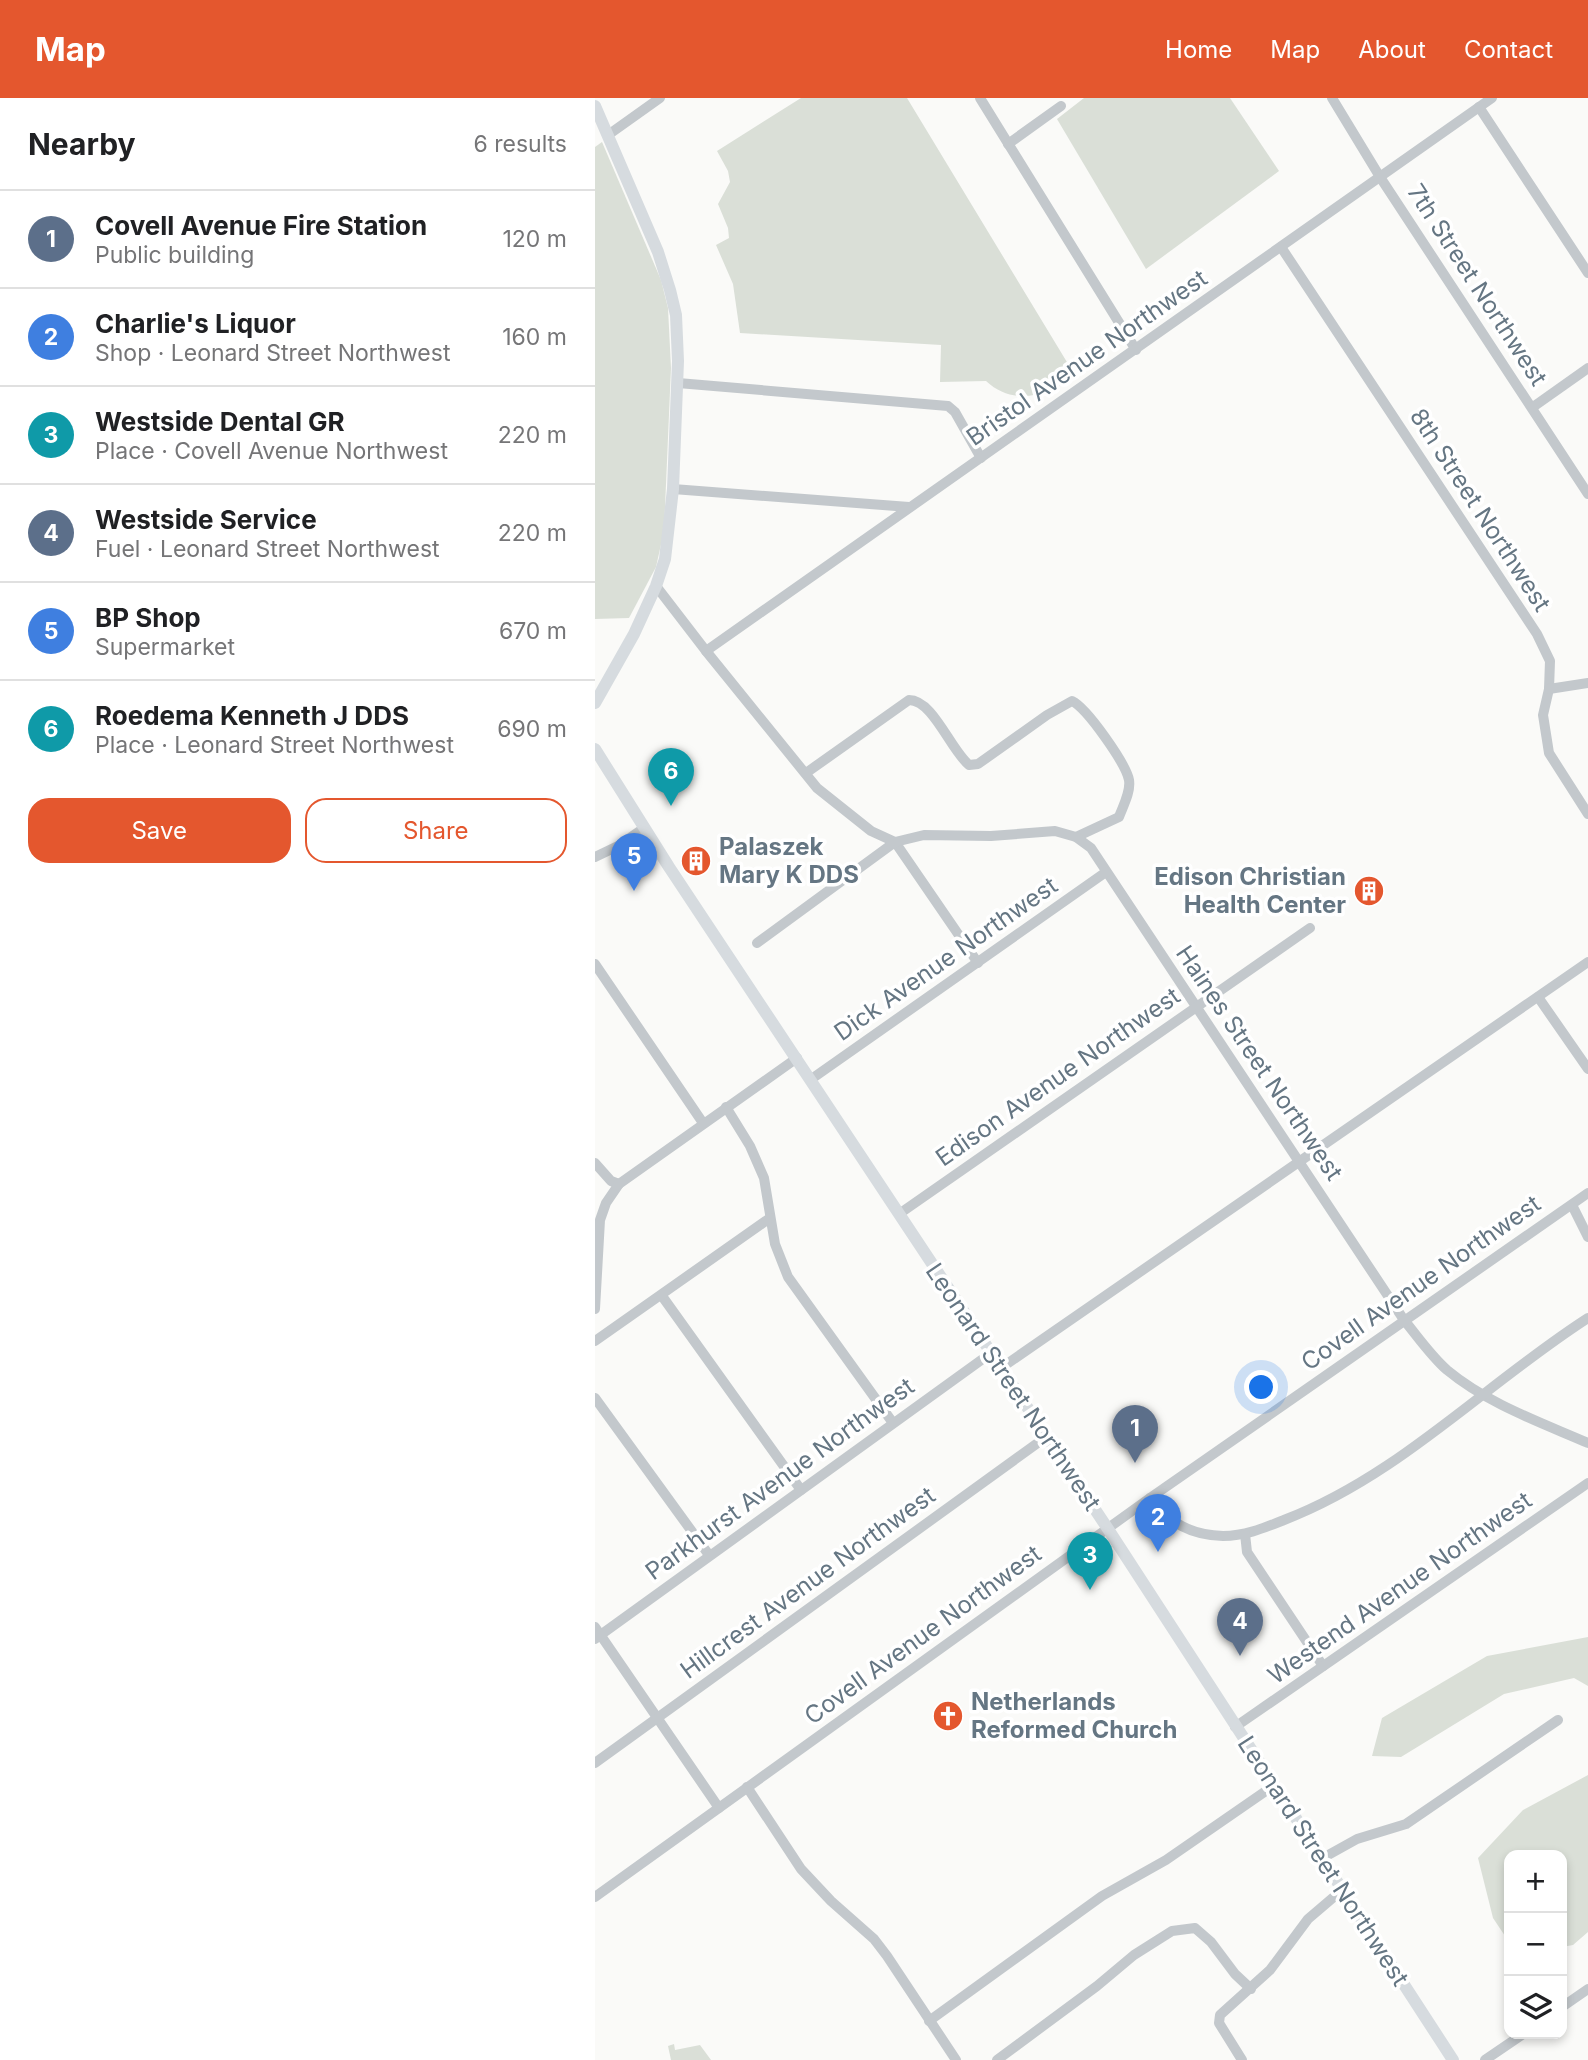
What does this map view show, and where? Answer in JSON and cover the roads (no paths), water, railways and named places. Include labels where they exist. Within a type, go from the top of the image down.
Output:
[{"type":"main road","points":[[595,106],[658,252],[670,290],[676,315],[678,383],[668,544],[656,586],[631,639],[595,703]]},
{"type":"main road","name":"Leonard Street Northwest","points":[[595,749],[644,828],[1108,1529],[1453,2060]]},
{"type":"street","points":[[608,135],[660,98]]},
{"type":"street","points":[[980,98],[1136,349]]},
{"type":"street","name":"7th Street Northwest","points":[[1332,98],[1380,177],[1588,494]]},
{"type":"street","name":"Bristol Avenue Northwest","points":[[706,651],[1492,98]]},
{"type":"street","points":[[1009,144],[1061,106]]},
{"type":"street","points":[[1479,107],[1588,273]]},
{"type":"street","name":"8th Street Northwest","points":[[1281,247],[1537,634],[1550,661],[1549,690],[1543,715],[1549,753],[1588,814]]},
{"type":"street","points":[[1533,407],[1588,368]]},
{"type":"street","points":[[678,383],[948,406],[955,412],[981,458]]},
{"type":"street","points":[[673,489],[910,507]]},
{"type":"street","points":[[656,586],[706,651],[831,800],[871,831],[895,842],[978,963]]},
{"type":"street","points":[[1549,690],[1588,683]]},
{"type":"street","points":[[757,943],[895,842],[924,835],[991,836],[1055,831],[1076,836],[1119,817],[1129,789],[1129,779],[1118,758],[1084,708],[1072,701],[1047,715],[978,764],[969,765],[952,746],[925,705],[918,700],[909,700],[806,773]]},
{"type":"street","points":[[595,857],[618,846],[644,828]]},
{"type":"street","name":"Haines Street Northwest","points":[[1076,836],[1091,848],[1405,1320],[1447,1369],[1483,1394],[1503,1406],[1588,1443]]},
{"type":"street","name":"Dick Avenue Northwest","points":[[810,1080],[1106,873]]},
{"type":"street","name":"Edison Avenue Northwest","points":[[899,1214],[1310,928]]},
{"type":"street","points":[[1001,1368],[1588,962]]},
{"type":"street","points":[[595,964],[703,1123]]},
{"type":"street","points":[[1538,997],[1588,1069]]},
{"type":"street","points":[[595,1309],[600,1220],[606,1203],[619,1184],[797,1058]]},
{"type":"street","points":[[726,1107],[750,1146],[764,1178],[775,1244],[788,1277],[893,1423]]},
{"type":"street","points":[[595,1163],[611,1181],[619,1184]]},
{"type":"street","name":"Covell Avenue Northwest","points":[[595,1897],[1150,1498],[1588,1193]]},
{"type":"street","points":[[1572,1205],[1588,1237]]},
{"type":"street","points":[[595,1341],[770,1218]]},
{"type":"street","points":[[662,1296],[801,1490]]},
{"type":"street","points":[[1150,1498],[1163,1514],[1182,1528],[1210,1535],[1245,1534],[1306,1512],[1367,1479],[1426,1438],[1528,1359],[1588,1318]]},
{"type":"street","name":"Parkhurst Avenue Northwest","points":[[597,1634],[991,1353]]},
{"type":"street","points":[[595,1398],[709,1555]]},
{"type":"street","name":"Hillcrest Avenue Northwest","points":[[595,1763],[1046,1437]]},
{"type":"street","name":"Westend Avenue Northwest","points":[[1235,1727],[1588,1483]]},
{"type":"street","points":[[1245,1534],[1247,1552],[1323,1666]]},
{"type":"street","points":[[597,1634],[719,1808]]},
{"type":"street","points":[[1321,1859],[1357,1839],[1406,1824],[1558,1720]]},
{"type":"street","points":[[929,2021],[1102,1896],[1165,1860],[1273,1786]]},
{"type":"street","points":[[747,1787],[801,1869],[874,1940],[956,2060]]},
{"type":"street","points":[[1242,2060],[1219,2023],[1220,2015],[1270,1970],[1308,1919],[1342,1890]]},
{"type":"street","points":[[997,2060],[1134,1955],[1172,1931],[1195,1928],[1211,1942],[1235,1974],[1251,1989]]},
{"type":"street","points":[[1567,2004],[1588,1989]]},
{"type":"street","points":[[1485,2060],[1516,2039]]},
{"type":"place","name":"Roedema Kenneth J DDS","points":[[671,806]]},
{"type":"place","name":"Palaszek Mary K DDS","points":[[696,861]]},
{"type":"place","name":"BP Shop","points":[[634,891]]},
{"type":"place","name":"Edison Christian Health Center","points":[[1369,891]]},
{"type":"place","name":"Covell Avenue Fire Station","points":[[1135,1463]]},
{"type":"place","name":"Charlie's Liquor","points":[[1158,1552]]},
{"type":"place","name":"Westside Dental GR","points":[[1090,1590]]},
{"type":"place","name":"Westside Service","points":[[1240,1656]]},
{"type":"place","name":"Netherlands Reformed Church","points":[[948,1716]]}]
